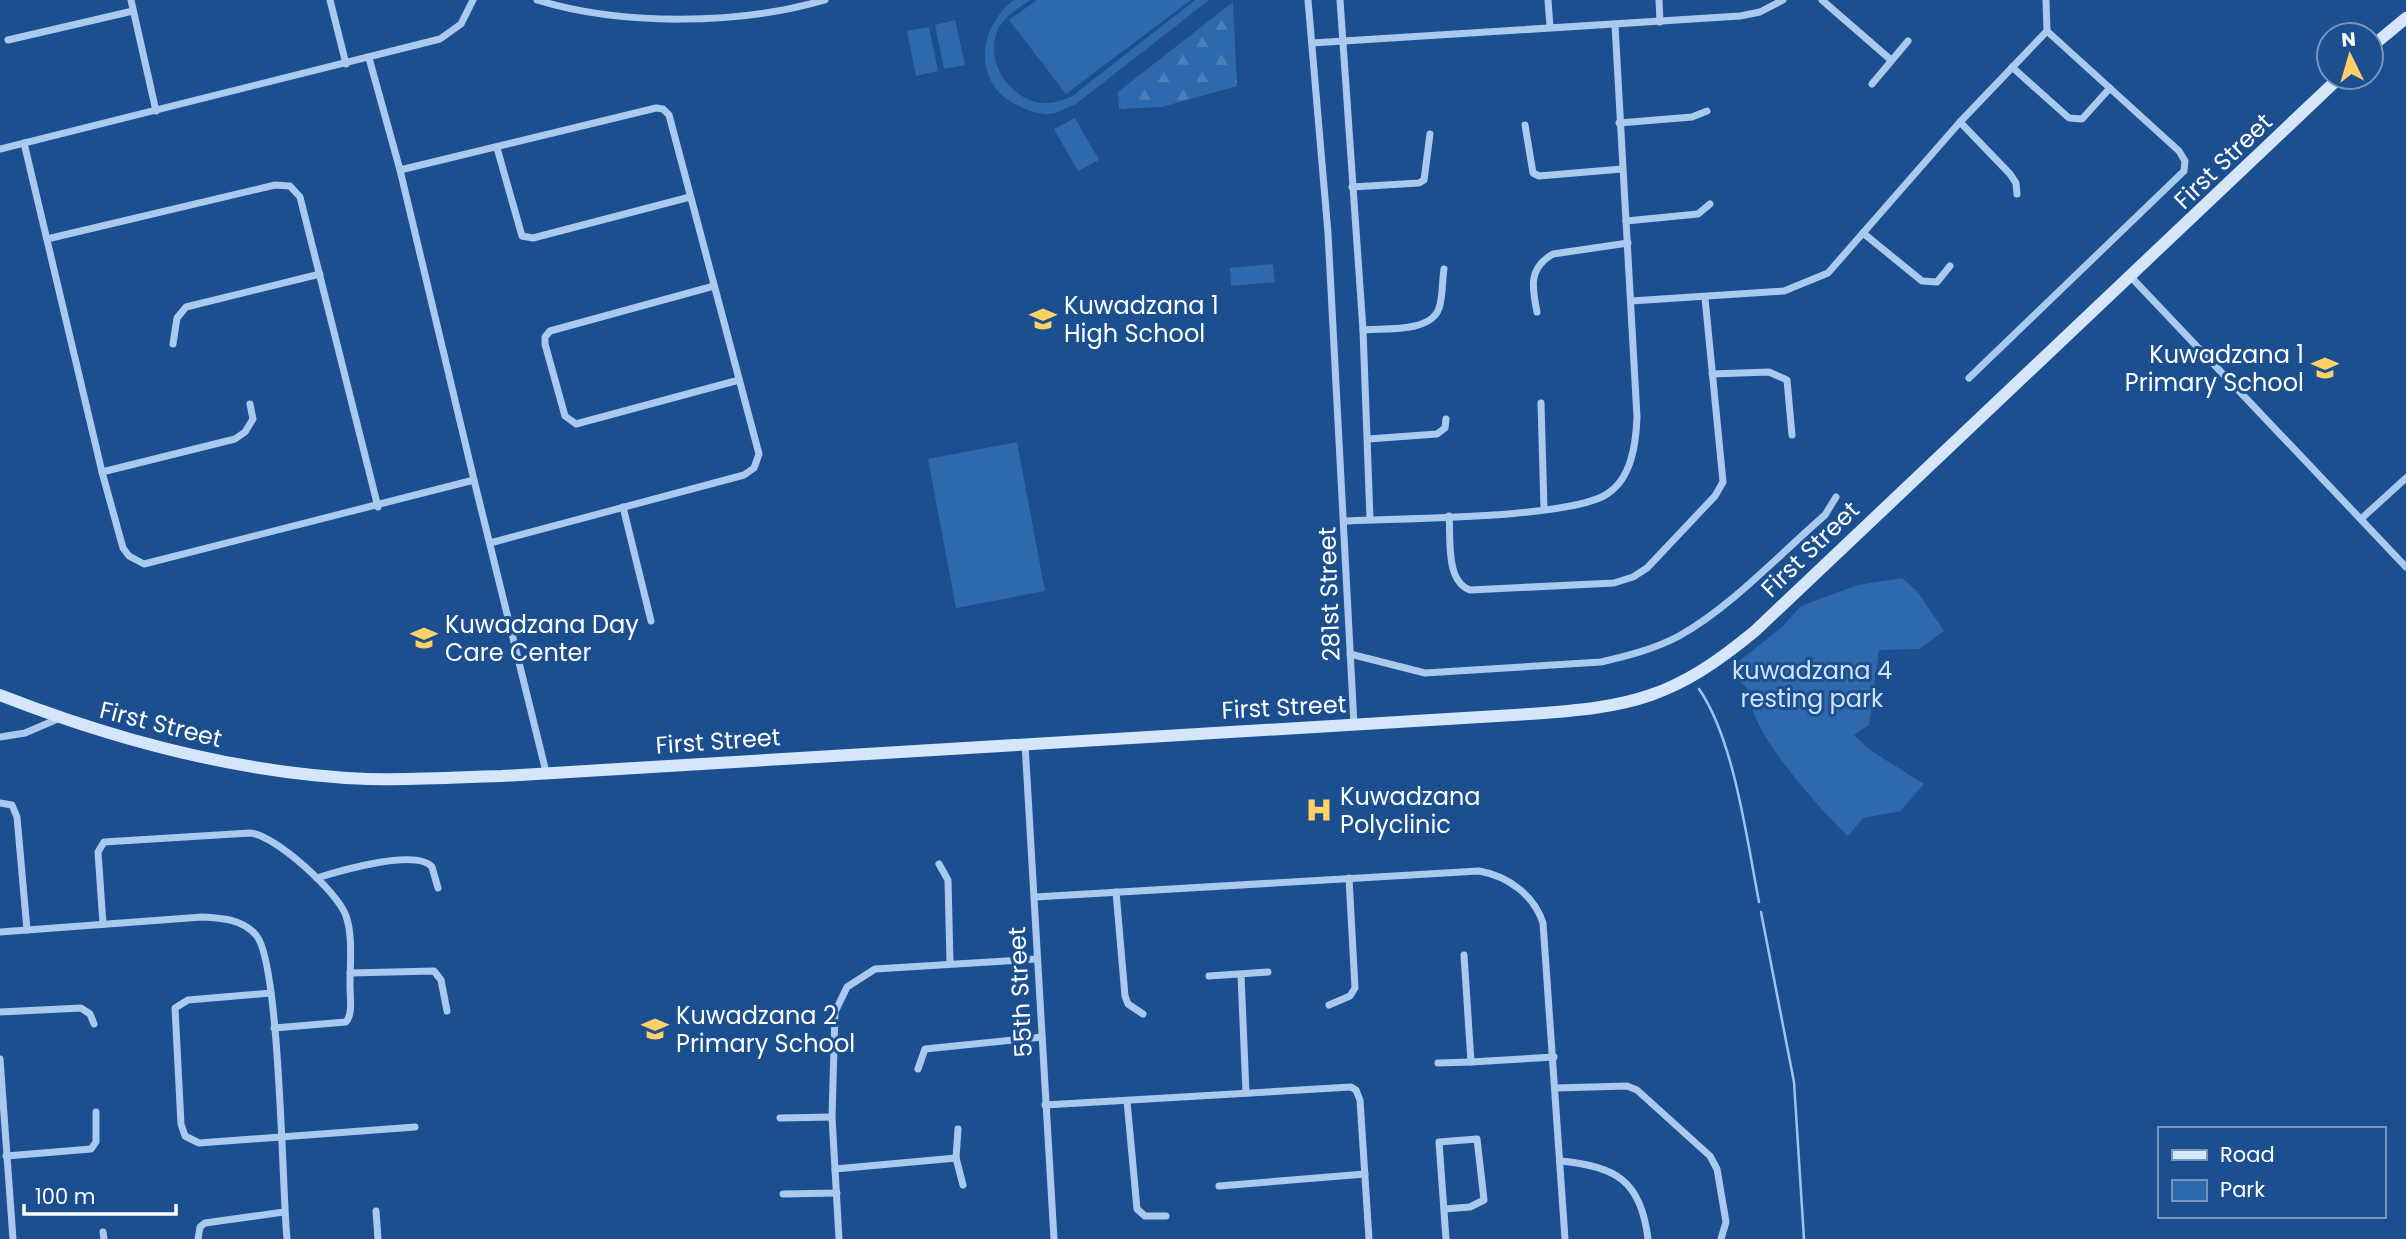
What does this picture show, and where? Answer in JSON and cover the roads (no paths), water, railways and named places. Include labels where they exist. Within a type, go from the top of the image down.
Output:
[{"type":"street","points":[[131,0],[156,111]]},
{"type":"street","points":[[330,0],[346,64]]},
{"type":"street","points":[[0,149],[440,39],[461,24],[473,0]]},
{"type":"street","points":[[537,0],[591,12],[696,18],[781,9],[825,0]]},
{"type":"street","name":"281st Street","points":[[1308,0],[1328,233],[1354,724]]},
{"type":"street","points":[[1340,0],[1363,330],[1370,519]]},
{"type":"street","points":[[1548,0],[1550,27]]},
{"type":"street","points":[[1658,0],[1660,22]]},
{"type":"street","points":[[1312,43],[1740,16],[1760,12],[1783,0]]},
{"type":"street","points":[[1822,0],[1891,60]]},
{"type":"street","points":[[1631,301],[1705,298],[1801,287],[1828,273],[1961,122],[2046,32],[2046,0]]},
{"type":"street","points":[[8,40],[133,11]]},
{"type":"street","points":[[2385,35],[2406,18]]},
{"type":"street","points":[[1345,521],[1544,509],[1593,501],[1608,494],[1626,470],[1633,453],[1637,417],[1615,25]]},
{"type":"street","points":[[1969,378],[2184,172],[2185,161],[2179,151],[2046,32]]},
{"type":"street","points":[[1871,84],[1908,41]]},
{"type":"street","points":[[369,58],[400,170],[546,772]]},
{"type":"street","points":[[2012,67],[2069,118],[2075,120],[2082,119],[2110,89]]},
{"type":"street","name":"First Street","points":[[0,695],[60,718],[159,748],[226,762],[310,774],[421,778],[1354,724],[1613,707],[1650,698],[1708,668],[1755,631],[2325,91]]},
{"type":"street","points":[[400,170],[656,108],[663,109],[669,115],[759,454],[754,468],[744,475],[490,543]]},
{"type":"street","points":[[1619,123],[1692,117],[1707,111]]},
{"type":"street","points":[[1961,122],[2010,174],[2016,183],[2017,194]]},
{"type":"street","points":[[1525,125],[1530,164],[1533,173],[1539,176],[1622,169]]},
{"type":"street","points":[[1352,187],[1419,183],[1424,180],[1430,134]]},
{"type":"street","points":[[24,143],[102,472],[123,548],[144,564],[474,480]]},
{"type":"street","points":[[497,148],[522,236],[533,238],[690,197]]},
{"type":"street","points":[[47,239],[275,185],[290,186],[300,197],[378,506]]},
{"type":"street","points":[[1626,221],[1699,214],[1710,204]]},
{"type":"street","points":[[1863,233],[1922,281],[1937,282],[1950,266]]},
{"type":"street","points":[[1537,312],[1532,284],[1535,270],[1542,260],[1553,254],[1628,243]]},
{"type":"street","points":[[1363,330],[1423,324],[1432,319],[1439,309],[1444,269]]},
{"type":"street","points":[[173,344],[177,318],[187,307],[320,274]]},
{"type":"street","points":[[2131,277],[2406,567]]},
{"type":"street","points":[[714,286],[550,331],[545,337],[548,356],[565,416],[576,424],[739,380]]},
{"type":"street","points":[[1449,516],[1454,574],[1463,587],[1476,590],[1614,583],[1633,577],[1647,568],[1715,496],[1723,482],[1705,298]]},
{"type":"street","points":[[1712,374],[1769,372],[1787,380],[1792,435]]},
{"type":"street","points":[[1541,403],[1544,509]]},
{"type":"street","points":[[102,472],[235,439],[250,426],[253,419],[250,404]]},
{"type":"street","points":[[1368,439],[1437,434],[1446,428],[1446,419]]},
{"type":"street","points":[[2361,519],[2406,478]]},
{"type":"street","points":[[1350,654],[1425,673],[1601,662],[1628,656],[1677,638],[1705,620],[1825,515],[1836,497]]},
{"type":"street","points":[[623,507],[652,621]]},
{"type":"street","points":[[0,737],[25,733],[60,718]]},
{"type":"street","name":"55th Street","points":[[1025,742],[1054,1239]]},
{"type":"street","points":[[0,803],[12,805],[17,817],[27,930]]},
{"type":"street","points":[[103,924],[98,852],[109,840],[258,834],[317,878],[345,913],[350,973],[350,1016],[346,1022],[274,1028]]},
{"type":"street","points":[[317,878],[353,866],[419,859],[432,867],[438,888]]},
{"type":"street","points":[[939,864],[948,880],[950,963]]},
{"type":"street","points":[[1035,897],[1479,871],[1493,874],[1523,892],[1538,910],[1542,923],[1554,1057],[1565,1239]]},
{"type":"street","points":[[1329,1005],[1350,996],[1354,988],[1349,878]]},
{"type":"street","points":[[1116,892],[1125,996],[1128,1004],[1143,1014]]},
{"type":"street","points":[[0,932],[202,917],[227,919],[243,925],[257,936],[267,952],[282,1137],[287,1239]]},
{"type":"street","points":[[1464,955],[1471,1062]]},
{"type":"street","points":[[839,1239],[832,1117],[835,1012],[842,993],[855,979],[875,969],[1037,959]]},
{"type":"street","points":[[350,973],[434,971],[441,980],[447,1011]]},
{"type":"street","points":[[1209,976],[1268,972]]},
{"type":"street","points":[[1241,975],[1246,1093]]},
{"type":"street","points":[[271,993],[188,1000],[177,1004],[174,1013],[181,1124],[185,1136],[199,1143],[415,1127]]},
{"type":"street","points":[[0,1012],[81,1008],[90,1014],[94,1024]]},
{"type":"street","points":[[918,1069],[925,1049],[1042,1037]]},
{"type":"street","points":[[1438,1063],[1554,1057]]},
{"type":"street","points":[[0,1059],[2,1124],[13,1239]]},
{"type":"street","points":[[1556,1088],[1628,1086],[1637,1090],[1699,1144],[1717,1169],[1726,1222],[1721,1239]]},
{"type":"street","points":[[1045,1105],[1345,1087],[1356,1090],[1360,1100],[1369,1239]]},
{"type":"street","points":[[1127,1101],[1137,1209],[1144,1216],[1166,1216]]},
{"type":"street","points":[[6,1156],[91,1149],[96,1142],[96,1112]]},
{"type":"street","points":[[780,1118],[832,1117]]},
{"type":"street","points":[[958,1129],[956,1158],[963,1185]]},
{"type":"street","points":[[1444,1209],[1471,1207],[1484,1200],[1478,1139],[1439,1142],[1446,1239]]},
{"type":"street","points":[[835,1169],[956,1158]]},
{"type":"street","points":[[1561,1161],[1596,1165],[1614,1172],[1631,1186],[1640,1204],[1648,1239]]},
{"type":"street","points":[[1219,1186],[1366,1174]]},
{"type":"street","points":[[783,1194],[837,1193]]},
{"type":"street","points":[[376,1211],[378,1239]]},
{"type":"street","points":[[198,1239],[200,1227],[205,1223],[284,1212]]},
{"type":"waterway","points":[[1699,689],[1711,710],[1730,762],[1759,902]]},
{"type":"waterway","points":[[1761,912],[1794,1082],[1804,1239]]},
{"type":"place","name":"Kuwadzana 1 High School","points":[[1043,319]]},
{"type":"place","name":"Kuwadzana 1 Primary School","points":[[2325,368]]},
{"type":"place","name":"Kuwadzana Day Care Center","points":[[424,638]]},
{"type":"place","name":"Kuwadzana Polyclinic","points":[[1319,810]]},
{"type":"place","name":"Kuwadzana 2 Primary School","points":[[655,1029]]},
{"type":"park label","name":"kuwadzana 4 resting park","points":[[1812,684]]}]
